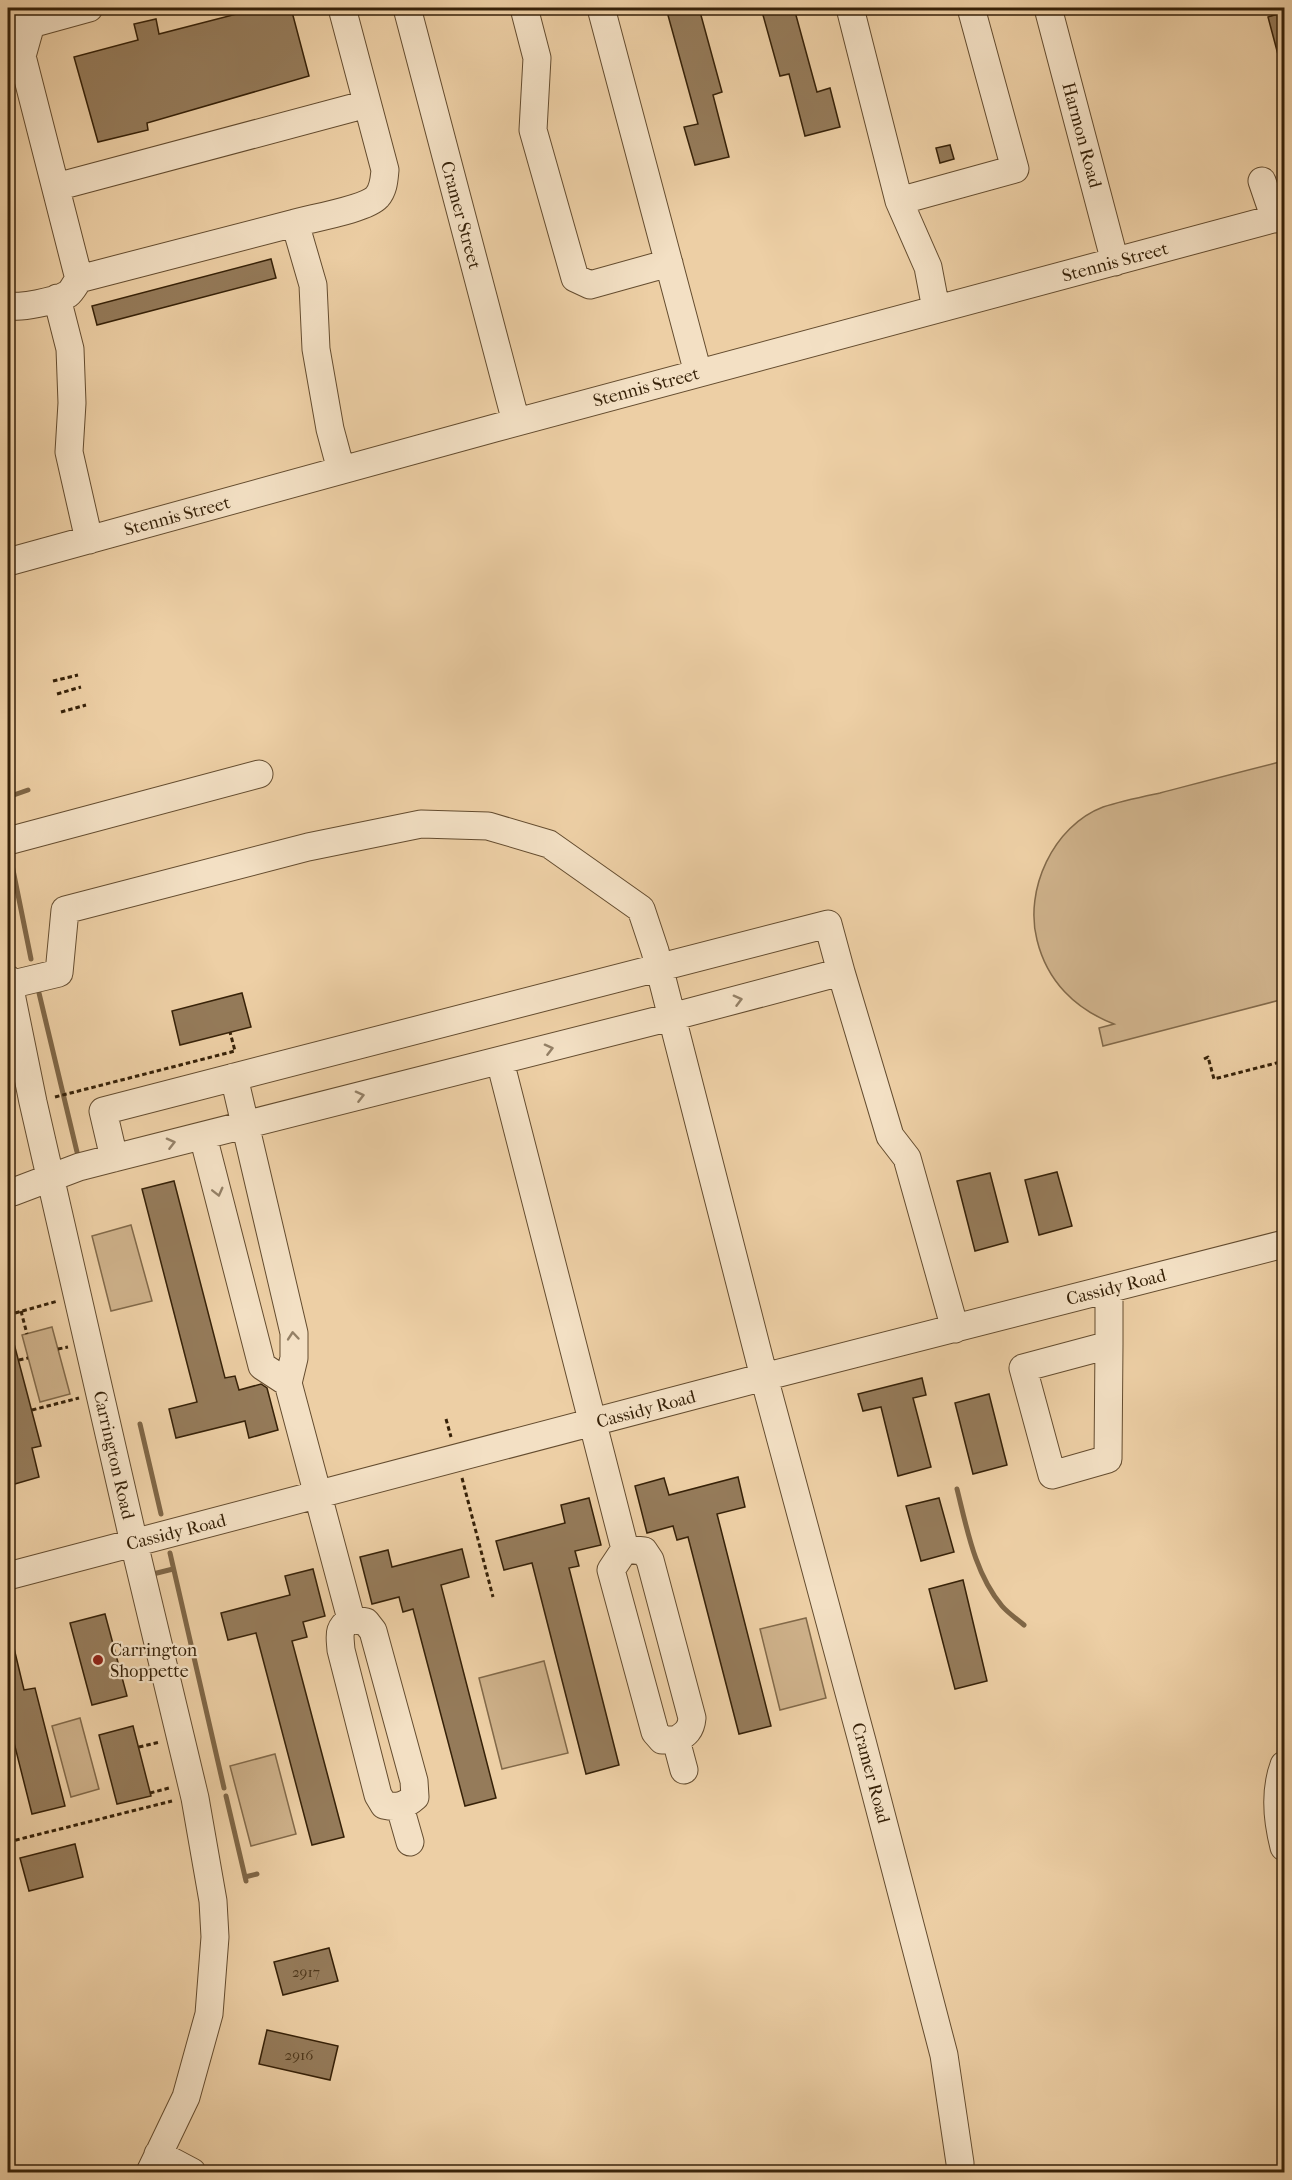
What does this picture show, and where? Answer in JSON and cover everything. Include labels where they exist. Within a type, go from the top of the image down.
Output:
[{"type":"street","points":[[79,279],[22,56],[21,20],[89,8]]},
{"type":"street","points":[[8,305],[24,307],[57,298],[68,294],[79,279],[367,205],[377,197],[384,185],[385,170],[342,8]]},
{"type":"street","name":"Cramer Street","points":[[407,8],[516,422]]},
{"type":"street","points":[[524,8],[537,58],[533,130],[575,278],[590,285],[669,263]]},
{"type":"street","points":[[601,8],[698,373]]},
{"type":"street","points":[[850,8],[899,201],[928,267],[936,309]]},
{"type":"street","points":[[899,201],[1015,169],[971,8]]},
{"type":"street","name":"Harmon Road","points":[[1048,8],[1115,262]]},
{"type":"street","points":[[56,187],[368,104]]},
{"type":"street","points":[[1262,182],[1280,218]]},
{"type":"street","name":"Stennis Street","points":[[8,562],[516,422],[1280,218]]},
{"type":"street","points":[[295,222],[312,285],[316,349],[330,429],[341,470]]},
{"type":"street","points":[[57,298],[70,349],[72,403],[69,452],[89,540]]},
{"type":"street","points":[[8,841],[259,774]]},
{"type":"street","name":"Cramer Road","points":[[8,982],[59,973],[65,910],[308,847],[421,824],[488,826],[549,844],[641,909],[659,968],[764,1377],[945,2055],[960,2172]]},
{"type":"street","points":[[114,1158],[103,1111],[828,924],[890,1136],[907,1158],[955,1329]]},
{"type":"street","points":[[13,1192],[79,1167],[841,972]]},
{"type":"street","name":"Carrington Road","points":[[8,982],[134,1543],[195,1798],[213,1900],[215,1937],[209,2014],[186,2097],[154,2163]]},
{"type":"street","points":[[500,1061],[625,1549],[611,1570],[655,1732],[662,1740],[676,1740],[686,1734],[691,1726],[692,1718],[650,1560],[644,1551],[625,1549]]},
{"type":"street","points":[[234,1077],[294,1333],[294,1358],[288,1383],[351,1619]]},
{"type":"street","points":[[203,1136],[262,1366],[288,1383]]},
{"type":"street","name":"Cassidy Road","points":[[8,1576],[764,1377],[1284,1244]]},
{"type":"street","points":[[1109,1289],[1109,1345],[1108,1459],[1052,1475],[1023,1368],[1109,1345]]},
{"type":"street","points":[[351,1619],[366,1622],[373,1631],[414,1781],[415,1797],[400,1806],[384,1805],[378,1795],[341,1650],[339,1633],[343,1625],[351,1619]]},
{"type":"street","points":[[676,1740],[684,1770]]},
{"type":"street","points":[[1284,1765],[1276,1809],[1284,1847]]},
{"type":"street","points":[[400,1806],[410,1842]]},
{"type":"street","points":[[154,2163],[192,2172]]},
{"type":"path","points":[[53,681],[78,675]]},
{"type":"path","points":[[57,694],[81,687]]},
{"type":"path","points":[[61,712],[86,705]]},
{"type":"path","points":[[54,1097],[235,1051],[230,1032]]},
{"type":"path","points":[[1204,1059],[1208,1057],[1214,1079],[1284,1061]]},
{"type":"path","points":[[8,1315],[78,1296]]},
{"type":"path","points":[[21,1311],[27,1334]]},
{"type":"path","points":[[19,1360],[28,1358]]},
{"type":"path","points":[[32,1410],[100,1392]]},
{"type":"path","points":[[446,1419],[493,1597]]},
{"type":"path","points":[[8,1842],[183,1798],[195,1798]]},
{"type":"shaded area","points":[[1284,761],[1284,999],[1103,1046],[1099,1028],[1114,1024],[1087,1010],[1065,992],[1055,981],[1048,968],[1037,940],[1034,921],[1039,881],[1046,862],[1057,844],[1085,816],[1103,807]]},
{"type":"shaded area","points":[[131,1225],[152,1301],[111,1311],[92,1236]]},
{"type":"shaded area","points":[[52,1327],[70,1394],[40,1402],[22,1335]]},
{"type":"shaded area","points":[[806,1618],[826,1698],[780,1710],[760,1629]]},
{"type":"shaded area","points":[[544,1661],[568,1753],[502,1769],[479,1678]]},
{"type":"shaded area","points":[[80,1718],[99,1789],[71,1797],[52,1726]]},
{"type":"shaded area","points":[[275,1754],[296,1834],[251,1846],[230,1766]]},
{"type":"building","points":[[260,8],[291,8],[309,76],[147,123],[148,130],[98,142],[74,57],[138,40],[134,24],[156,19],[159,34]]},
{"type":"building","points":[[666,8],[699,8],[722,92],[713,95],[729,157],[695,165],[684,127],[698,124]]},
{"type":"building","points":[[761,8],[794,8],[817,92],[830,88],[840,127],[805,136],[789,74],[780,76]]},
{"type":"building","points":[[1284,12],[1284,61],[1280,62],[1268,17]]},
{"type":"building","points":[[950,145],[954,159],[940,163],[936,148]]},
{"type":"building","points":[[271,259],[276,278],[97,325],[92,306]]},
{"type":"building","points":[[242,993],[251,1027],[180,1045],[172,1011]]},
{"type":"building","points":[[1057,1172],[1072,1226],[1039,1235],[1025,1180]]},
{"type":"building","points":[[990,1173],[1008,1242],[975,1251],[957,1181]]},
{"type":"building","points":[[174,1181],[225,1378],[235,1376],[239,1390],[261,1384],[267,1388],[278,1430],[249,1438],[245,1421],[176,1438],[169,1409],[197,1402],[142,1189]]},
{"type":"building","points":[[8,1336],[12,1336],[41,1446],[32,1448],[39,1477],[8,1486]]},
{"type":"building","points":[[922,1378],[926,1395],[913,1398],[931,1467],[898,1476],[881,1407],[863,1411],[858,1394]]},
{"type":"building","points":[[989,1394],[1007,1465],[973,1474],[955,1403]]},
{"type":"building","points":[[738,1477],[745,1507],[717,1514],[771,1726],[739,1734],[688,1537],[677,1540],[673,1526],[647,1533],[635,1486],[664,1478],[669,1495]]},
{"type":"building","points":[[589,1498],[601,1545],[575,1551],[579,1566],[569,1568],[619,1765],[586,1774],[532,1563],[504,1570],[496,1541],[565,1523],[561,1505]]},
{"type":"building","points":[[939,1498],[954,1552],[921,1561],[906,1506]]},
{"type":"building","points":[[462,1549],[469,1577],[441,1585],[496,1798],[465,1806],[413,1609],[403,1612],[399,1597],[372,1604],[360,1557],[388,1550],[392,1567]]},
{"type":"building","points":[[313,1569],[325,1616],[303,1622],[307,1637],[292,1641],[344,1837],[312,1845],[256,1633],[228,1640],[221,1613],[290,1595],[285,1576]]},
{"type":"building","points":[[963,1580],[987,1681],[955,1689],[929,1589]]},
{"type":"building","name":"Carrington Shoppette","points":[[105,1614],[127,1696],[92,1705],[70,1623]]},
{"type":"building","points":[[13,1644],[24,1690],[35,1688],[65,1806],[32,1814],[8,1719],[8,1645]]},
{"type":"building","points":[[133,1726],[151,1796],[117,1804],[99,1735]]},
{"type":"building","points":[[75,1844],[83,1877],[29,1891],[20,1858]]},
{"type":"building","points":[[329,1948],[338,1981],[283,1995],[274,1962]]},
{"type":"building","points":[[267,2030],[338,2046],[330,2080],[259,2064]]},
{"type":"waterway","points":[[8,797],[28,790]]},
{"type":"waterway","points":[[10,855],[31,959]]},
{"type":"waterway","points":[[39,993],[77,1152]]},
{"type":"waterway","points":[[140,1424],[161,1514]]},
{"type":"waterway","points":[[957,1489],[973,1550],[985,1580],[1002,1606],[1024,1625]]},
{"type":"waterway","points":[[170,1553],[224,1788]]},
{"type":"waterway","points":[[149,1575],[173,1569]]},
{"type":"waterway","points":[[226,1796],[246,1881]]},
{"type":"waterway","points":[[245,1877],[257,1874]]},
{"type":"place","name":"Carrington Shoppette","points":[[98,1660]]}]
